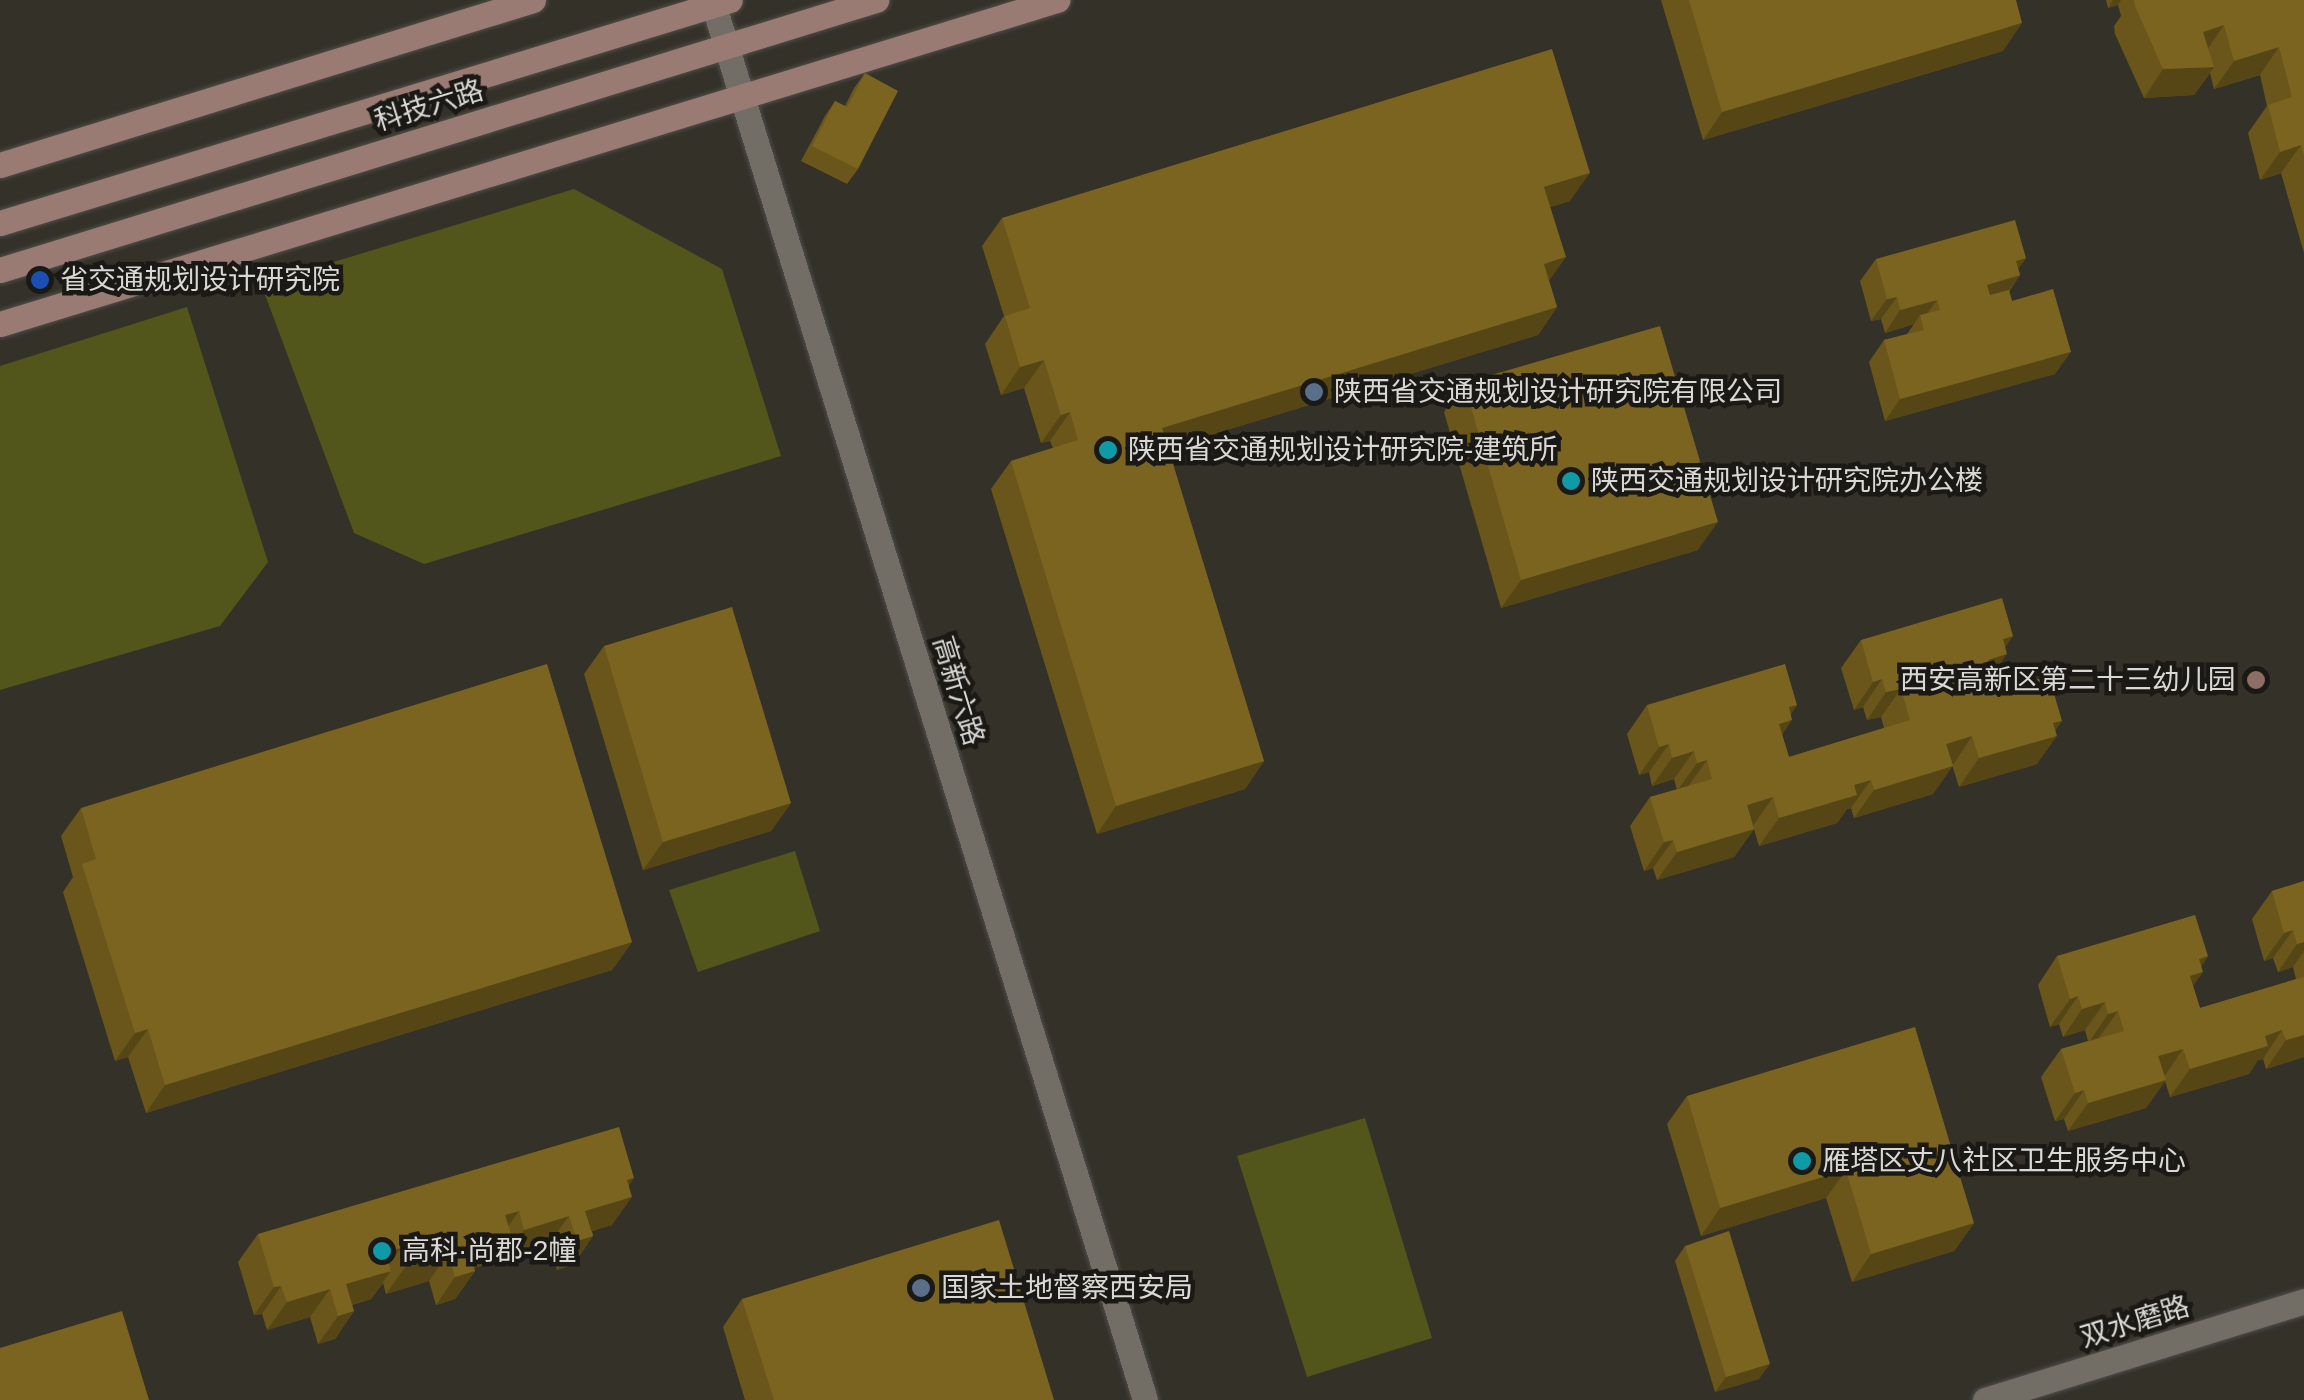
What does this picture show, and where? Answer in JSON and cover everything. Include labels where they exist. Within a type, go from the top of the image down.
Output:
[{"type":"main road","points":[[0,165],[533,0]]},
{"type":"main road","name":"科技六路","points":[[0,270],[876,0]]},
{"type":"main road","points":[[0,324],[1057,0]]},
{"type":"main road","name":"科技六路","points":[[0,223],[719,2]]},
{"type":"street","name":"高新六路","points":[[719,2],[742,97],[1145,1400]]},
{"type":"street","name":"双水磨路","points":[[1984,1400],[2304,1301]]},
{"type":"shaded area","points":[[574,189],[722,269],[781,456],[424,564],[354,533],[261,284]]},
{"type":"shaded area","points":[[187,307],[268,562],[220,626],[0,690],[0,366]]},
{"type":"shaded area","points":[[795,851],[820,931],[698,972],[669,890]]},
{"type":"shaded area","points":[[1365,1118],[1432,1338],[1307,1377],[1237,1156]]},
{"type":"building","points":[[1689,0],[2016,0],[2022,23],[1722,112]]},
{"type":"building","points":[[2134,0],[2304,0],[2304,156],[2301,145],[2280,152],[2268,105],[2292,97],[2279,47],[2234,61],[2224,25],[2203,32],[2214,67],[2163,69]]},
{"type":"building","name":"陕西省交通规划设计研究院-建筑所","points":[[1552,49],[1590,173],[1544,187],[1566,257],[1544,264],[1557,307],[1162,428],[1264,761],[1116,806],[1011,461],[1078,440],[1070,412],[1061,415],[1044,360],[1020,367],[1005,316],[1030,308],[1002,218]]},
{"type":"building","points":[[865,73],[898,91],[858,169],[812,146],[835,101],[847,107]]},
{"type":"building","points":[[2015,220],[2026,258],[2016,261],[2020,275],[1987,285],[1990,295],[2009,290],[2012,301],[2053,289],[2071,352],[1900,399],[1884,340],[1924,330],[1920,315],[1940,310],[1937,300],[1900,310],[1897,297],[1887,299],[1876,259]]},
{"type":"building","name":"陕西交通规划设计研究院办公楼","points":[[1660,326],[1718,522],[1521,580],[1464,383]]},
{"type":"building","points":[[2002,598],[2013,636],[2003,639],[2007,654],[1988,660],[1992,673],[1979,677],[1984,695],[2049,676],[2062,721],[2053,723],[2057,736],[1979,758],[1972,736],[1946,744],[1953,766],[1874,790],[1871,780],[1854,785],[1857,795],[1779,818],[1773,797],[1747,805],[1754,829],[1677,852],[1673,840],[1664,842],[1650,797],[1712,779],[1707,760],[1697,763],[1694,751],[1672,758],[1669,744],[1659,747],[1647,705],[1785,664],[1797,705],[1789,707],[1792,720],[1779,724],[1789,757],[1910,720],[1901,689],[1886,692],[1882,679],[1873,682],[1861,640]]},
{"type":"building","points":[[732,607],[791,803],[663,842],[604,646]]},
{"type":"building","points":[[547,664],[632,942],[165,1085],[148,1029],[135,1033],[82,864],[96,859],[81,808]]},
{"type":"building","points":[[2304,881],[2304,942],[2297,944],[2293,930],[2284,933],[2272,891]]},
{"type":"building","points":[[2195,915],[2208,956],[2199,959],[2203,972],[2190,976],[2200,1008],[2304,977],[2304,1035],[2286,1040],[2282,1030],[2265,1036],[2268,1046],[2190,1069],[2183,1049],[2158,1056],[2166,1080],[2088,1103],[2084,1090],[2075,1093],[2061,1049],[2124,1031],[2118,1011],[2108,1014],[2105,1002],[2082,1009],[2078,996],[2070,999],[2057,956]]},
{"type":"building","name":"雁塔区丈八社区卫生服务中心","points":[[1915,1027],[1974,1223],[1871,1254],[1846,1170],[1720,1208],[1687,1096]]},
{"type":"building","name":"高科·尚郡-2幢","points":[[619,1127],[634,1178],[627,1180],[632,1197],[585,1211],[593,1236],[577,1241],[569,1216],[524,1230],[519,1211],[505,1215],[511,1234],[468,1248],[475,1271],[455,1277],[448,1253],[406,1266],[401,1248],[385,1252],[391,1271],[346,1284],[354,1311],[338,1316],[330,1289],[287,1302],[281,1286],[274,1287],[258,1234]]},
{"type":"building","name":"国家土地督察西安局","points":[[999,1220],[1054,1400],[774,1400],[742,1299]]},
{"type":"building","points":[[1729,1231],[1770,1364],[1726,1377],[1685,1246]]},
{"type":"building","points":[[122,1311],[149,1400],[0,1400],[0,1348]]},
{"type":"place","name":"省交通规划设计研究院","points":[[40,280]]},
{"type":"place","name":"陕西省交通规划设计研究院有限公司","points":[[1314,392]]},
{"type":"place","name":"陕西省交通规划设计研究院-建筑所","points":[[1108,450]]},
{"type":"place","name":"陕西交通规划设计研究院办公楼","points":[[1571,481]]},
{"type":"place","name":"西安高新区第二十三幼儿园","points":[[2256,680]]},
{"type":"place","name":"雁塔区丈八社区卫生服务中心","points":[[1802,1161]]},
{"type":"place","name":"高科·尚郡-2幢","points":[[382,1251]]},
{"type":"place","name":"国家土地督察西安局","points":[[921,1288]]}]
